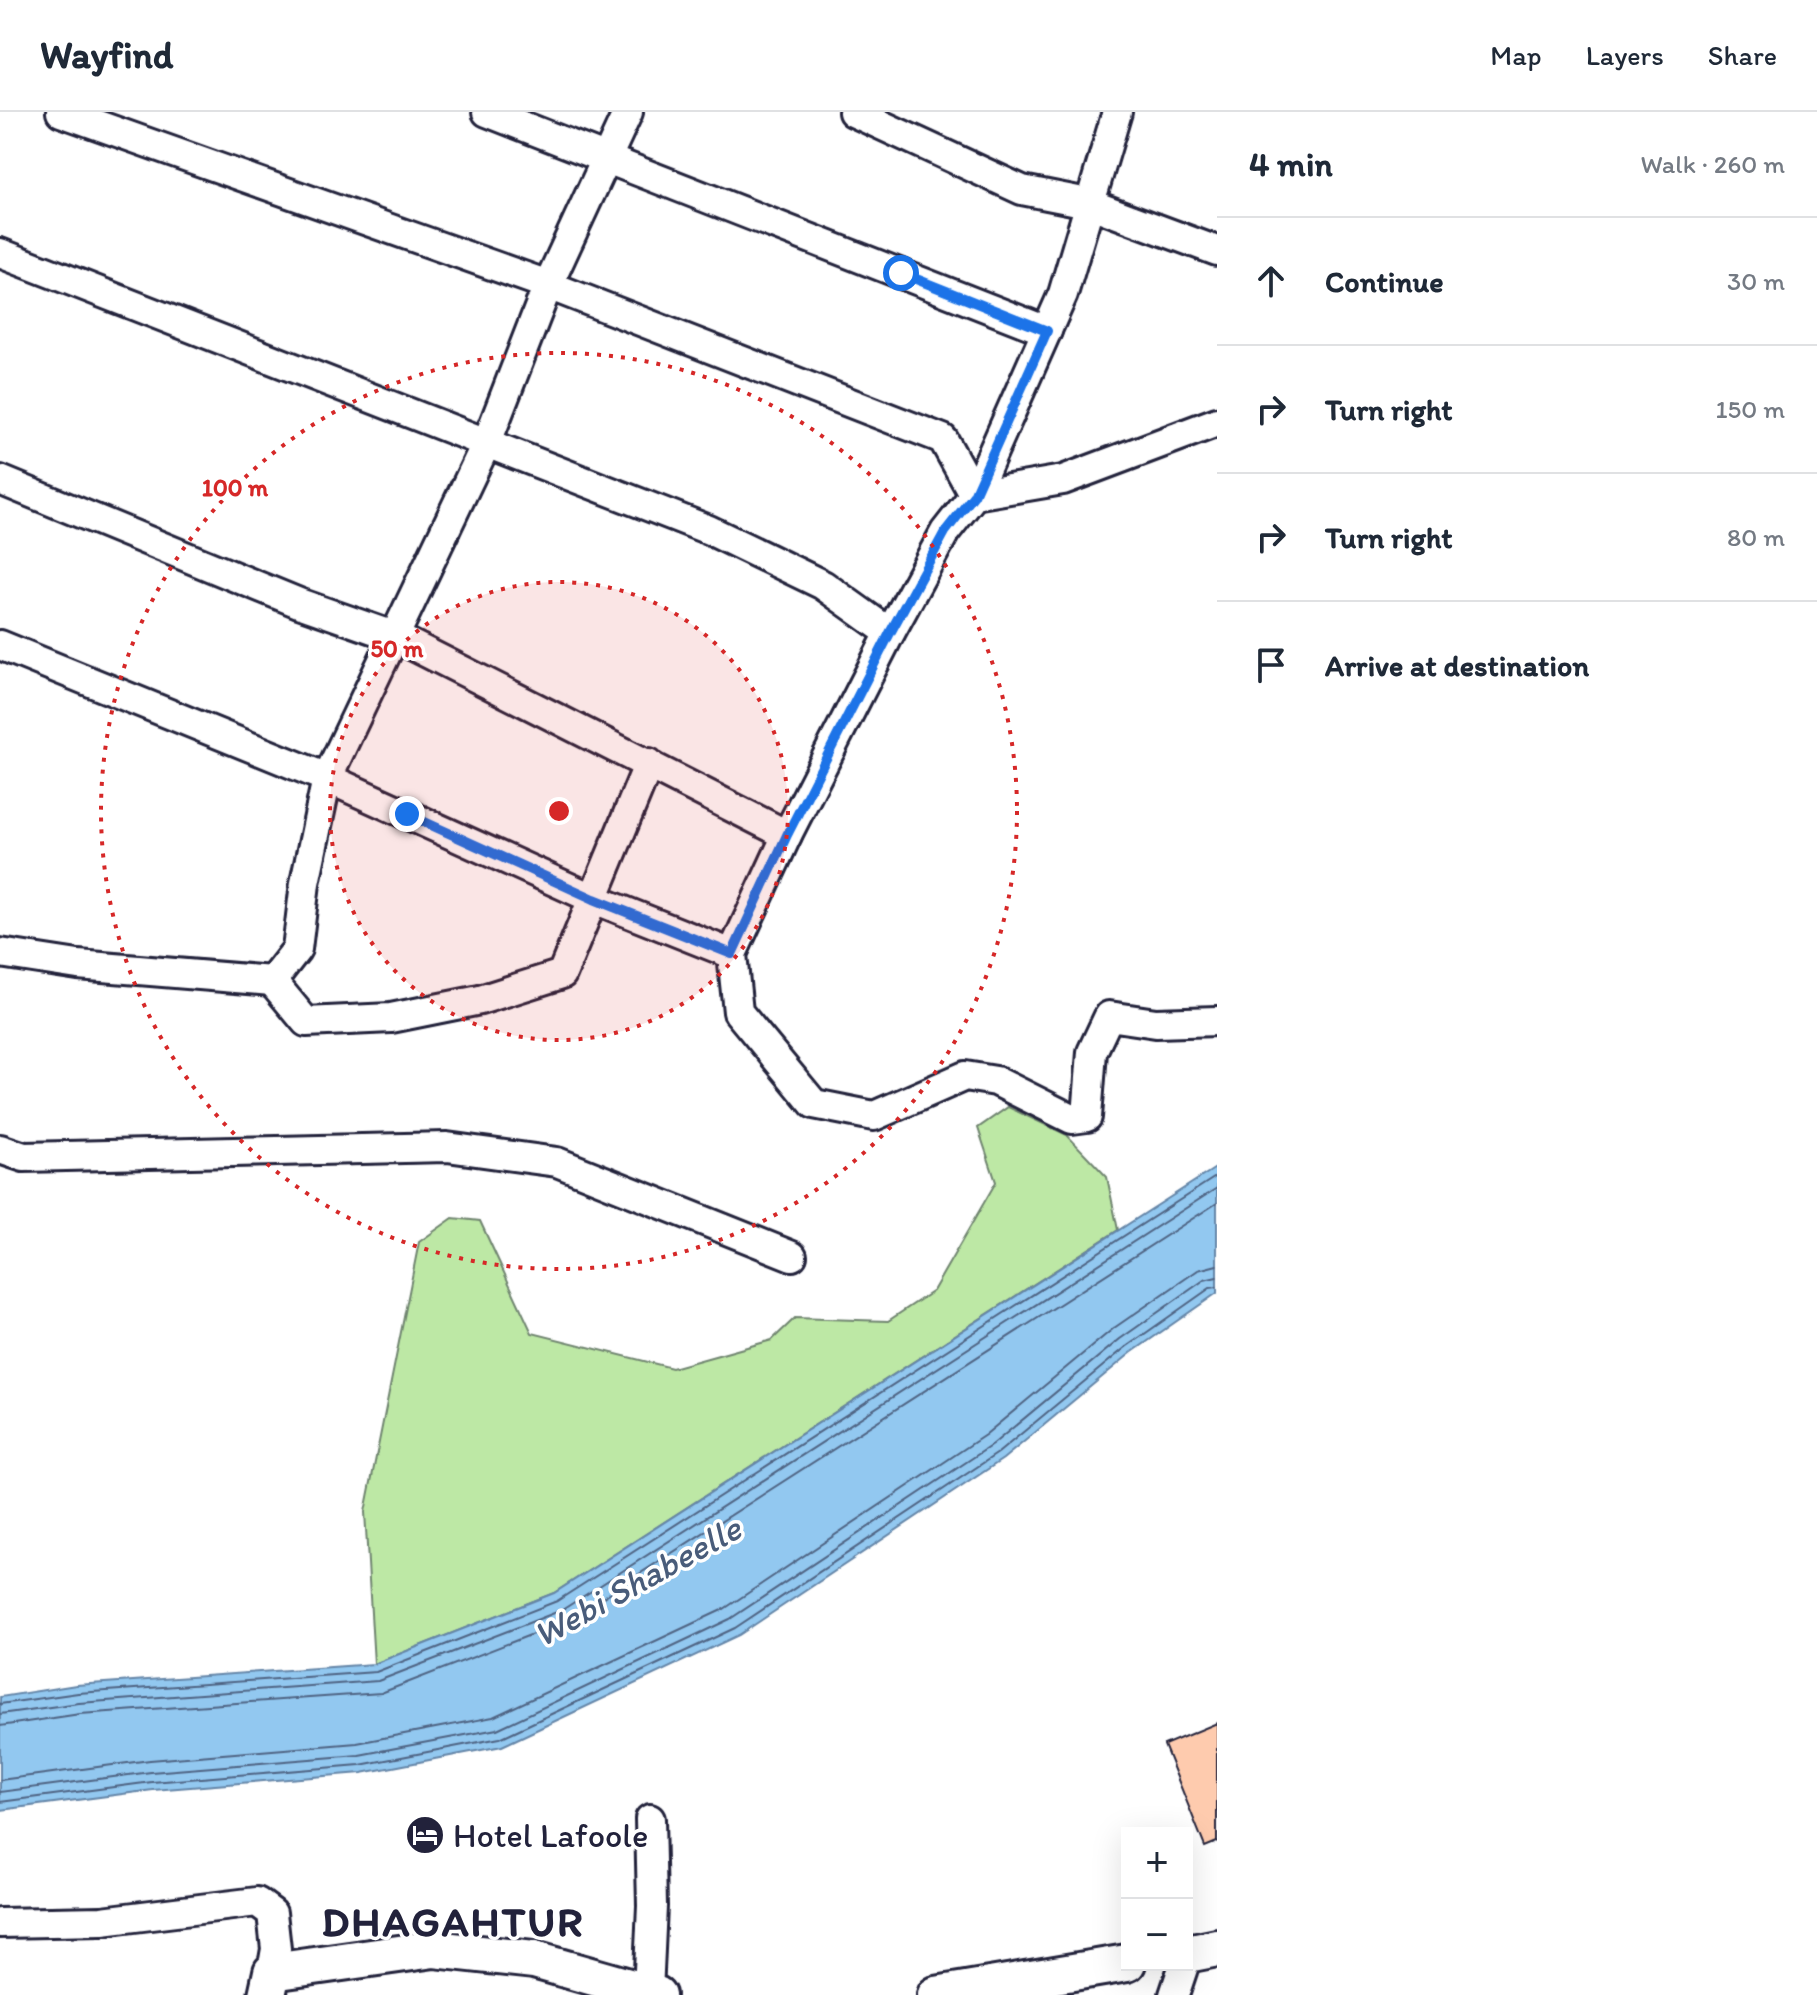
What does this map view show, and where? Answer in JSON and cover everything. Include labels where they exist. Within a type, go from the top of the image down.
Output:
[{"type":"street","points":[[61,112],[548,285],[943,439],[974,495]]},
{"type":"street","points":[[487,112],[1047,331]]},
{"type":"street","points":[[272,981],[297,949],[305,883],[327,778],[487,442],[548,285],[628,112]]},
{"type":"street","points":[[853,112],[1022,190],[1088,203],[1217,251]]},
{"type":"street","points":[[1117,112],[1063,294],[974,495],[945,532],[890,633],[787,835],[732,954],[738,1012],[814,1104],[874,1116],[965,1076],[996,1081],[1072,1119],[1087,1117],[1092,1052],[1109,1016],[1156,1023],[1217,1021]]},
{"type":"street","points":[[0,253],[709,530],[823,585],[890,633]]},
{"type":"street","points":[[974,495],[1063,480],[1217,422]]},
{"type":"street","points":[[0,480],[299,603],[396,637],[787,835]]},
{"type":"street","points":[[0,645],[327,778],[594,899],[732,954]]},
{"type":"street","points":[[0,953],[78,965],[272,981],[306,1022],[391,1018],[480,1000],[562,974],[649,763]]},
{"type":"street","points":[[0,1149],[24,1157],[447,1147],[557,1162],[792,1256]]},
{"type":"street","points":[[0,1923],[102,1921],[257,1902],[272,1913],[275,1927],[270,1984],[434,1949],[534,1960],[652,1994],[650,1819]]},
{"type":"street","points":[[1193,1953],[1217,1948]]},
{"type":"street","points":[[955,1993],[1121,1964]]},
{"type":"street","points":[[1174,1995],[1182,1971]]},
{"type":"green space","points":[[1008,1107],[1067,1135],[1107,1177],[1118,1230],[554,1593],[374,1664],[365,1512],[419,1242],[453,1218],[480,1221],[532,1333],[672,1368],[772,1340],[795,1318],[888,1321],[933,1291],[996,1182],[978,1128]]},
{"type":"water","name":"Webi Shabeelle","points":[[1217,1167],[1217,1293],[1131,1353],[1003,1459],[739,1635],[502,1746],[362,1773],[153,1790],[0,1810],[0,1697],[76,1685],[374,1664],[554,1593]]},
{"type":"building","points":[[1217,1723],[1217,1842],[1205,1847],[1164,1745]]},
{"type":"place","name":"Hotel Lafoole","points":[[425,1835]]},
{"type":"district","name":"DHAGAHTUR","points":[[453,1921]]},
{"type":"route","points":[[407,814],[594,899],[732,954],[787,835],[925,566],[945,532],[974,495],[1047,331],[901,273]]}]
